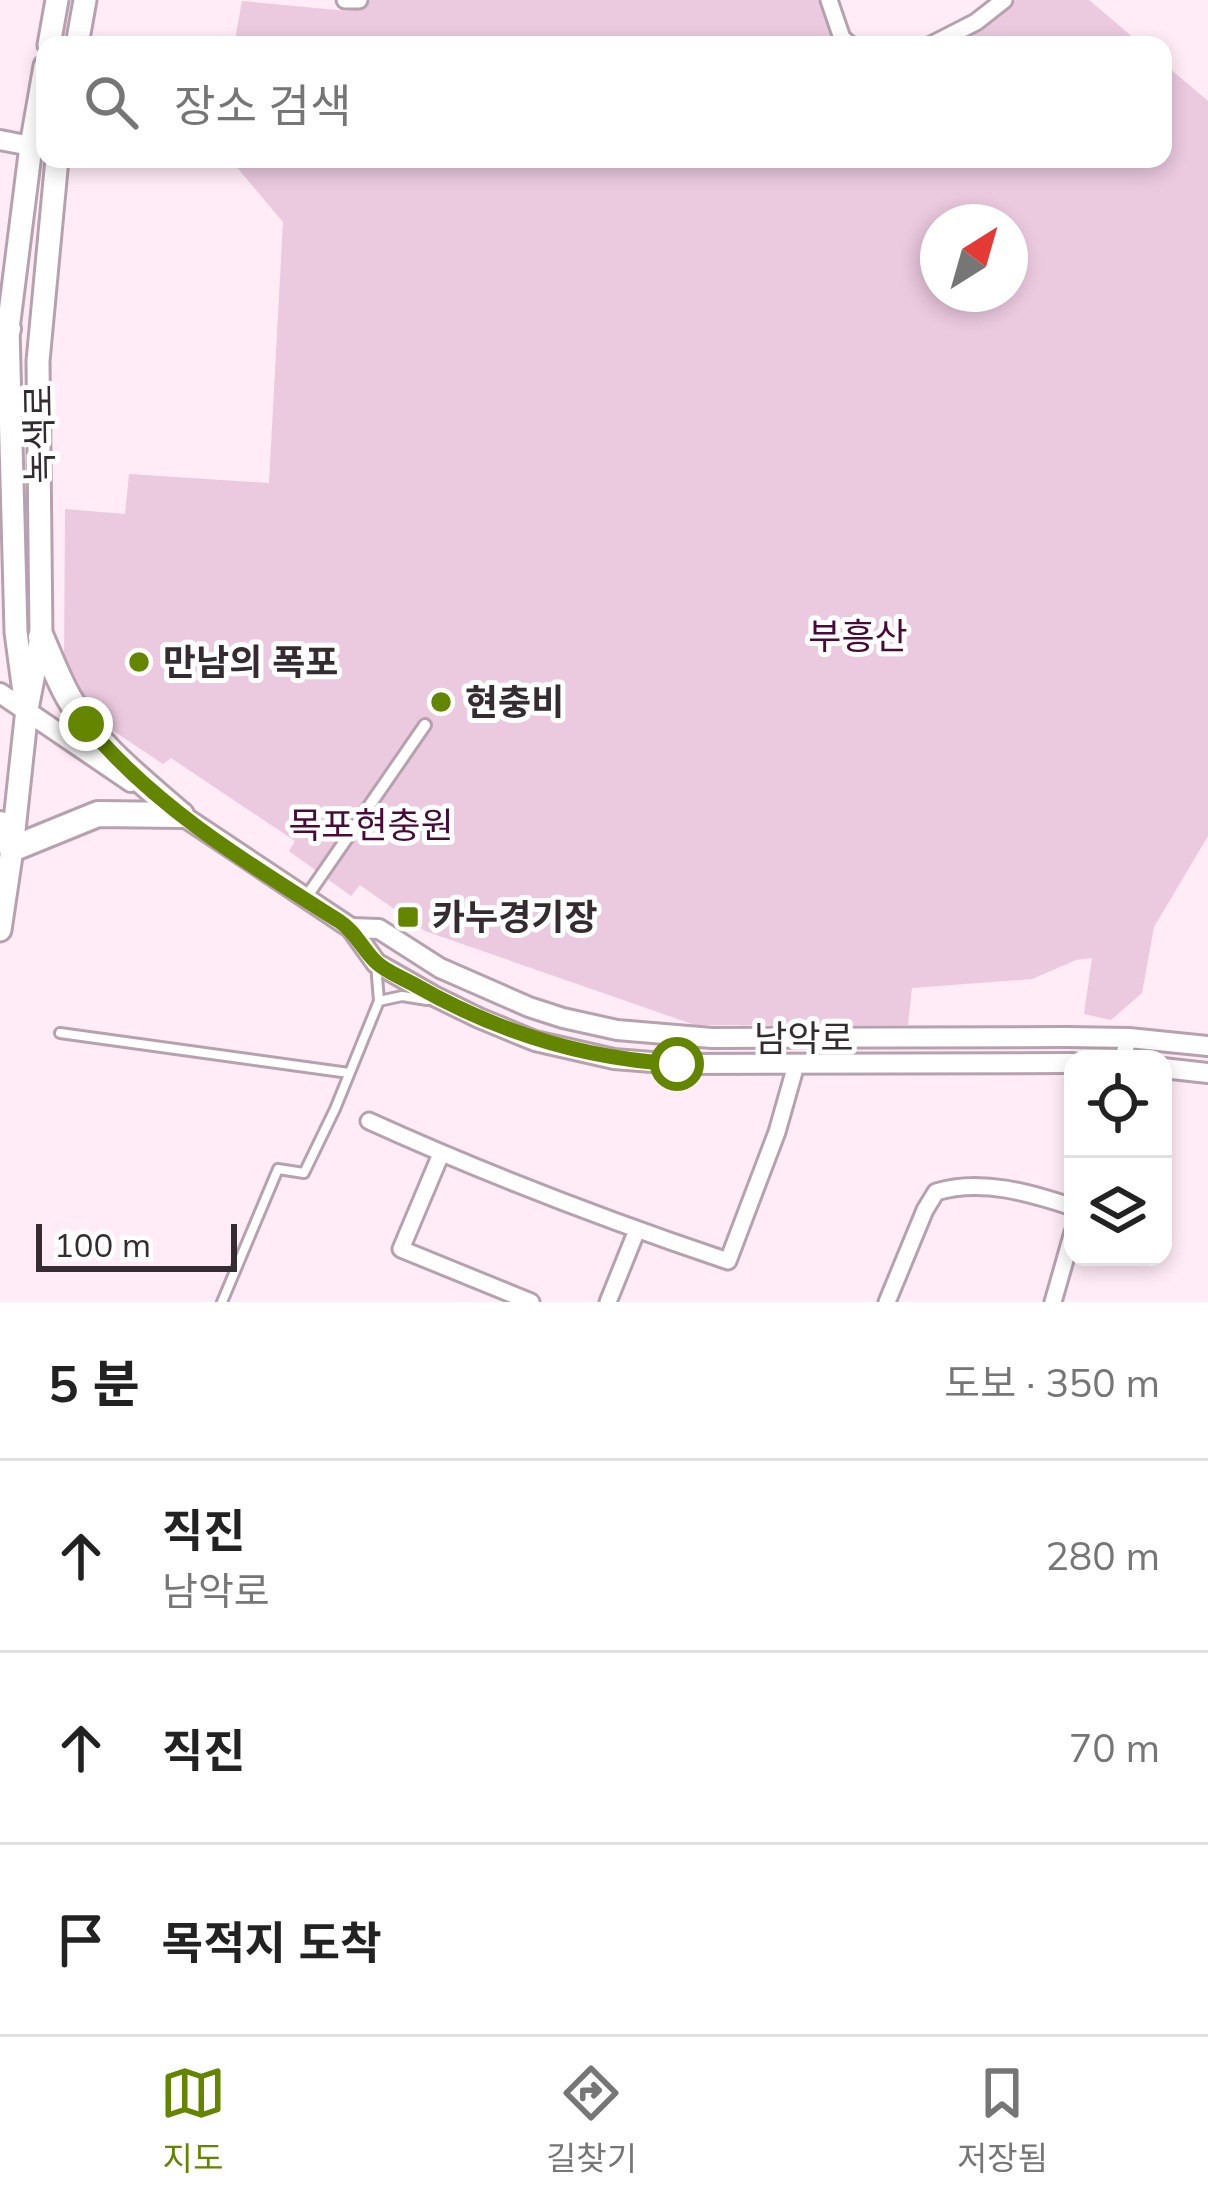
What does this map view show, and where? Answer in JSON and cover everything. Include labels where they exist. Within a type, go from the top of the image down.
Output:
[{"type":"main road","points":[[51,36],[57,0]]},
{"type":"main road","points":[[78,36],[86,0]]},
{"type":"main road","name":"녹색로","points":[[27,709],[16,632],[4,339],[36,117]]},
{"type":"main road","name":"녹색로","points":[[0,930],[27,709],[41,637],[38,361],[56,168]]},
{"type":"main road","points":[[41,637],[86,724],[109,752],[181,815]]},
{"type":"main road","points":[[0,824],[12,849],[98,814],[181,815]]},
{"type":"street","points":[[345,0],[359,0]]},
{"type":"street","points":[[829,0],[841,36]]},
{"type":"street","points":[[949,36],[1004,0]]},
{"type":"street","points":[[0,140],[31,146]]},
{"type":"street","name":"남악로","points":[[0,693],[351,928],[376,963],[450,1004],[535,1041],[614,1059],[677,1064],[1064,1063]]},
{"type":"street","points":[[305,899],[425,725]]},
{"type":"street","name":"남악로","points":[[351,928],[379,929],[440,968],[529,1007],[616,1030],[681,1038],[1129,1039],[1208,1046]]},
{"type":"street","points":[[1126,1050],[1129,1039]]},
{"type":"street","points":[[369,1121],[441,1154],[728,1261],[777,1132],[796,1065]]},
{"type":"street","points":[[1172,1069],[1208,1073]]},
{"type":"street","points":[[441,1154],[401,1249],[531,1302]]},
{"type":"street","points":[[887,1302],[936,1192],[972,1187],[1012,1190],[1064,1205]]},
{"type":"street","points":[[608,1302],[637,1230]]},
{"type":"street","points":[[1052,1302],[1064,1262]]},
{"type":"lane","points":[[223,1302],[278,1169],[304,1174],[379,1001],[376,963]]},
{"type":"lane","points":[[379,1001],[402,996],[450,1004]]},
{"type":"lane","points":[[60,1034],[349,1073]]},
{"type":"green space","points":[[367,0],[822,0],[833,36],[236,36],[242,1],[348,11]]},
{"type":"green space","points":[[1016,0],[1089,0],[1131,36],[960,36]]},
{"type":"green space","name":"부흥산","points":[[1172,71],[1208,101],[1208,836],[1154,927],[1142,993],[1111,1020],[1084,1014],[1092,958],[1032,979],[912,988],[908,1025],[695,1025],[425,931],[360,885],[351,896],[289,851],[295,841],[171,758],[163,764],[103,724],[78,693],[64,661],[65,509],[125,514],[129,474],[269,483],[283,222],[238,168],[1172,168]]},
{"type":"place","name":"만남의 폭포","points":[[139,662]]},
{"type":"place","name":"현충비","points":[[441,702]]},
{"type":"place","name":"카누경기장","points":[[408,917]]},
{"type":"route","points":[[86,724],[109,752],[181,815],[351,928],[376,963],[434,996],[535,1041],[614,1059],[677,1064]]},
{"type":"park label","name":"목포현충원","points":[[371,825]]}]
